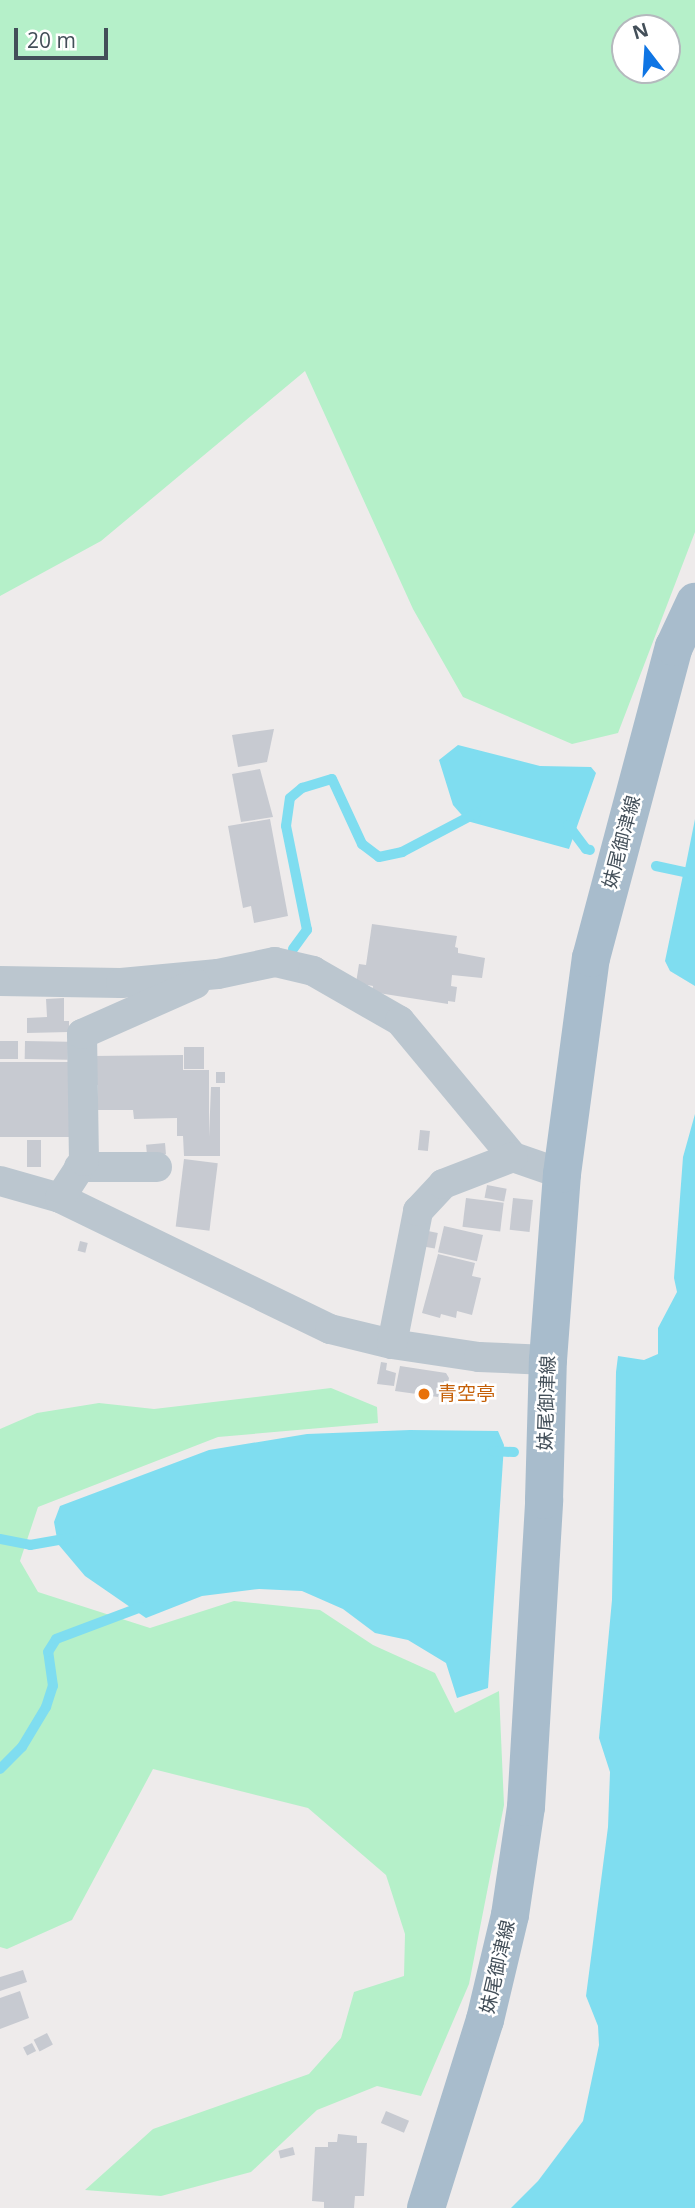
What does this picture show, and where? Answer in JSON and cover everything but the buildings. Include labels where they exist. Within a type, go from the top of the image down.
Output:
[{"type":"main road","name":"妹尾御津線","points":[[426,2208],[485,2020],[510,1915],[526,1807],[544,1500],[548,1360],[562,1174],[591,958],[674,647],[695,602]]},
{"type":"street","points":[[0,981],[121,983],[218,974],[275,962],[300,968],[348,990],[400,1021],[513,1157],[562,1174]]},
{"type":"street","points":[[60,1198],[84,1161],[82,1034],[218,974]]},
{"type":"street","points":[[392,1344],[418,1211],[443,1184],[513,1157]]},
{"type":"street","points":[[79,1167],[157,1167]]},
{"type":"street","points":[[0,1181],[60,1198],[330,1329],[392,1344],[479,1357],[548,1360]]},
{"type":"green space","points":[[0,0],[695,0],[695,532],[618,733],[572,744],[463,697],[413,609],[305,371],[101,541],[0,596]]},
{"type":"green space","points":[[331,1388],[377,1407],[378,1423],[218,1437],[38,1507],[20,1561],[38,1592],[150,1628],[234,1601],[320,1610],[373,1645],[435,1673],[455,1713],[499,1691],[504,1805],[469,1984],[421,2096],[377,2086],[317,2110],[251,2172],[161,2196],[85,2190],[153,2129],[309,2074],[341,2038],[354,1992],[404,1976],[405,1934],[386,1875],[308,1808],[153,1769],[72,1920],[7,1949],[0,1947],[0,1429],[37,1413],[99,1403],[154,1409]]},
{"type":"water","points":[[458,745],[540,766],[591,767],[596,773],[569,849],[467,821],[453,805],[439,760]]},
{"type":"water","points":[[695,819],[695,986],[670,971],[665,961],[683,875],[661,868],[662,864],[685,869]]},
{"type":"water","points":[[695,1114],[695,2208],[511,2208],[538,2181],[583,2121],[599,2045],[598,2026],[586,1996],[608,1827],[610,1772],[599,1738],[612,1600],[616,1372],[618,1356],[644,1360],[658,1354],[658,1328],[677,1292],[674,1278],[683,1157]]},
{"type":"water","points":[[410,1430],[498,1431],[504,1445],[488,1688],[457,1698],[446,1663],[408,1640],[375,1633],[343,1609],[302,1591],[259,1589],[202,1596],[146,1618],[85,1576],[58,1544],[54,1522],[60,1506],[209,1450],[307,1434]]},
{"type":"waterway","points":[[293,949],[307,930],[286,826],[290,798],[302,788],[332,779],[362,844],[379,857],[402,852],[476,813]]},
{"type":"waterway","points":[[568,825],[586,849],[590,850]]},
{"type":"waterway","points":[[656,866],[695,874]]},
{"type":"waterway","points":[[493,1451],[514,1452]]},
{"type":"waterway","points":[[0,1539],[30,1545],[68,1538]]},
{"type":"waterway","points":[[0,1769],[22,1747],[46,1707],[53,1686],[48,1652],[56,1639],[141,1607]]},
{"type":"place","name":"青空亭","points":[[424,1394]]}]
